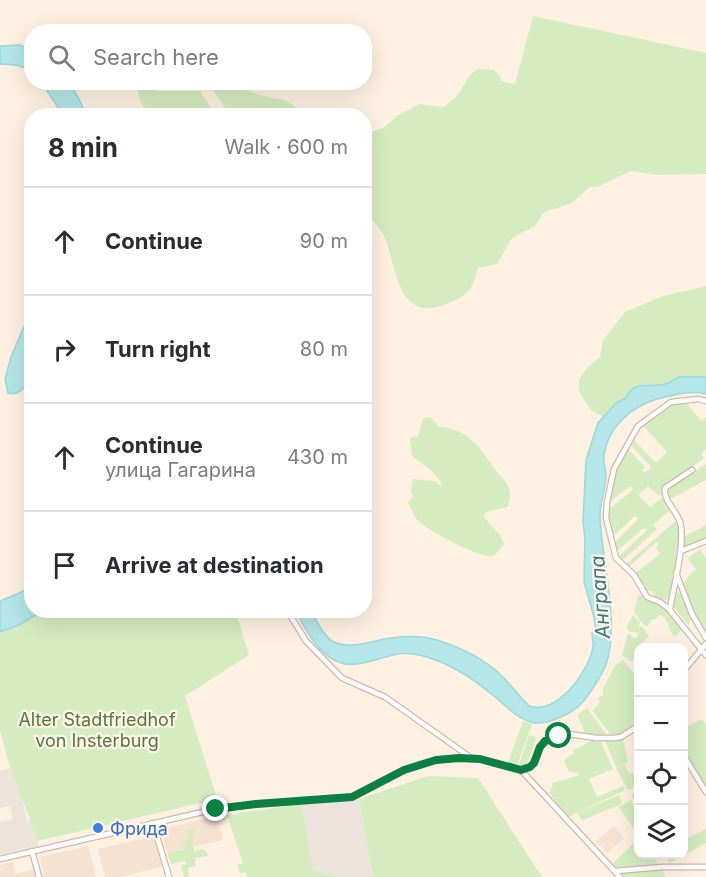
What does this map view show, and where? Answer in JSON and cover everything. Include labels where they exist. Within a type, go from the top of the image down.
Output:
[{"type":"street","points":[[706,401],[699,399],[671,402],[638,426],[614,470],[606,502],[606,518],[616,558],[634,574],[646,597],[660,602],[669,609],[706,655]]},
{"type":"street","points":[[669,609],[681,551],[681,525],[664,496],[665,488],[692,471]]},
{"type":"street","points":[[681,551],[706,541]]},
{"type":"street","points":[[676,573],[692,614],[706,638]]},
{"type":"street","points":[[292,618],[306,641],[342,678],[385,697],[472,758]]},
{"type":"street","points":[[688,665],[706,644]]},
{"type":"street","points":[[0,859],[224,807],[352,797],[415,766],[436,760],[472,758],[521,770],[534,763],[540,747],[552,738],[569,734],[614,738],[634,729]]},
{"type":"street","points":[[688,763],[706,792]]},
{"type":"street","points":[[521,770],[620,877]]},
{"type":"street","points":[[153,823],[169,877]]},
{"type":"street","points":[[32,851],[39,877]]},
{"type":"street","points":[[615,871],[663,867],[706,867]]},
{"type":"shaded area","points":[[15,767],[27,821],[31,820],[39,846],[0,855],[0,822],[13,819],[10,806],[0,808],[0,771]]},
{"type":"shaded area","points":[[359,799],[373,877],[342,877],[313,870],[298,834],[301,804]]},
{"type":"shaded area","points":[[217,816],[223,840],[167,853],[161,829]]},
{"type":"shaded area","points":[[614,826],[624,838],[607,853],[596,841]]},
{"type":"shaded area","points":[[153,836],[162,867],[120,877],[105,877],[98,849]]},
{"type":"shaded area","points":[[88,846],[96,877],[44,877],[40,857]]},
{"type":"shaded area","points":[[13,862],[15,874],[34,869],[36,877],[0,877],[0,865]]},
{"type":"green space","points":[[533,16],[706,53],[706,174],[657,175],[631,171],[599,186],[590,187],[570,204],[544,212],[535,226],[512,238],[497,264],[478,268],[473,283],[463,296],[444,305],[428,308],[417,306],[401,289],[385,238],[372,219],[372,132],[383,128],[397,116],[419,104],[444,107],[457,96],[471,74],[478,69],[494,70],[500,76],[501,81],[515,84]]},
{"type":"green space","points":[[138,90],[200,91],[210,108],[145,108]]},
{"type":"green space","points":[[213,90],[245,90],[285,100],[297,108],[225,108]]},
{"type":"green space","points":[[706,286],[706,377],[679,377],[666,384],[642,385],[628,392],[626,398],[616,403],[603,416],[592,411],[581,394],[579,382],[584,372],[600,357],[603,340],[625,312],[663,296]]},
{"type":"green space","points":[[682,399],[702,421],[706,417],[706,449],[701,455],[704,458],[667,485],[659,496],[648,486],[638,495],[650,507],[664,496],[669,504],[664,510],[670,505],[672,508],[653,525],[657,529],[622,561],[618,557],[647,530],[644,528],[617,551],[615,542],[638,519],[635,516],[613,536],[608,510],[633,490],[630,486],[609,503],[616,473],[628,449],[645,467],[642,470],[645,473],[651,467],[630,444],[633,439],[656,463],[667,452],[642,424],[660,408]]},
{"type":"green space","points":[[427,417],[439,427],[459,431],[473,441],[510,490],[507,507],[486,512],[484,515],[500,535],[504,544],[494,555],[479,554],[435,533],[415,517],[408,503],[413,496],[411,492],[413,479],[435,481],[441,486],[441,482],[433,472],[412,456],[410,438],[418,436],[423,419]]},
{"type":"green space","points":[[706,464],[706,480],[670,499],[667,493],[673,484]]},
{"type":"green space","points":[[678,519],[680,538],[677,541],[680,550],[675,552],[679,554],[673,585],[666,601],[656,597],[650,590],[647,592],[641,586],[636,573],[660,554],[656,548],[659,543],[656,542],[629,567],[625,565]]},
{"type":"green space","points":[[706,525],[706,538],[683,549],[682,538]]},
{"type":"green space","points":[[700,549],[706,558],[706,630],[686,610],[692,618],[688,625],[673,606],[675,591],[682,594],[686,580],[696,570],[688,558]]},
{"type":"green space","points":[[638,595],[666,606],[681,624],[679,626],[682,630],[674,637],[664,617],[660,615],[652,619],[647,627],[634,611]]},
{"type":"green space","points":[[633,615],[640,623],[638,628],[642,626],[649,636],[642,643],[634,643],[634,658],[631,661],[622,655],[628,633],[635,639],[638,633],[628,631],[627,626]]},
{"type":"green space","name":"Alter Stadtfriedhof von Insterburg","points":[[30,618],[237,618],[249,655],[185,696],[217,799],[38,841],[9,764],[0,730],[0,632]]},
{"type":"green space","points":[[623,660],[634,674],[634,727],[625,735],[612,737],[593,711],[600,702],[598,698],[603,695],[603,688],[615,666]]},
{"type":"green space","points":[[587,708],[609,738],[603,738],[600,735],[586,735],[577,715]]},
{"type":"green space","points":[[702,719],[706,725],[706,789],[688,760],[688,726]]},
{"type":"green space","points":[[523,721],[532,724],[516,768],[507,765]]},
{"type":"green space","points":[[529,735],[537,737],[525,769],[518,767]]},
{"type":"green space","points":[[623,739],[628,762],[622,765],[625,765],[629,774],[634,773],[634,787],[628,790],[616,768],[620,766],[616,767],[605,741]]},
{"type":"green space","points":[[591,741],[601,742],[613,769],[589,779],[597,797],[623,786],[625,790],[568,817],[559,809],[550,793],[553,783],[579,775],[579,773],[569,772],[564,760],[574,753],[573,750]]},
{"type":"green space","points":[[428,776],[478,778],[542,877],[373,877],[359,799]]},
{"type":"green space","points":[[619,795],[622,804],[582,820],[577,813]]},
{"type":"green space","points":[[631,800],[633,828],[619,807]]},
{"type":"green space","points":[[301,804],[313,870],[342,877],[247,877],[245,872],[240,873],[237,865],[243,863],[227,815]]},
{"type":"green space","points":[[195,829],[195,837],[191,839],[195,853],[196,850],[203,849],[208,856],[195,858],[194,854],[196,866],[188,868],[189,877],[184,877],[181,865],[186,864],[185,861],[171,864],[167,853],[185,849],[184,844],[180,845],[179,841],[184,842],[190,839],[187,831]]},
{"type":"green space","points":[[706,829],[706,843],[688,853],[688,838]]},
{"type":"green space","points":[[634,843],[634,859],[655,859],[659,865],[616,867],[612,864]]},
{"type":"green space","points":[[662,869],[666,877],[624,877],[622,872]]},
{"type":"water","points":[[0,46],[24,47],[24,68],[0,64]]},
{"type":"water","points":[[47,90],[74,90],[83,108],[58,108]]},
{"type":"water","points":[[24,326],[24,388],[12,394],[8,393],[5,379],[11,357]]},
{"type":"water","name":"Анграпа","points":[[679,377],[706,377],[706,394],[675,395],[638,407],[616,427],[606,445],[604,458],[606,478],[600,518],[611,614],[611,633],[605,667],[582,704],[553,720],[535,723],[517,715],[483,687],[436,660],[406,653],[356,664],[345,664],[327,655],[312,639],[300,618],[315,618],[326,635],[339,644],[354,645],[402,637],[437,640],[462,650],[487,664],[501,675],[529,706],[540,707],[560,698],[570,689],[585,668],[593,647],[592,633],[596,633],[584,582],[583,520],[586,460],[598,423],[616,403],[626,398],[633,388],[666,384]]},
{"type":"water","points":[[24,591],[24,618],[30,618],[0,632],[0,601]]},
{"type":"place","name":"Фрида","points":[[98,828]]},
{"type":"route","points":[[216,809],[352,797],[404,770],[436,760],[480,759],[521,770],[534,763],[545,741],[559,736]]}]
